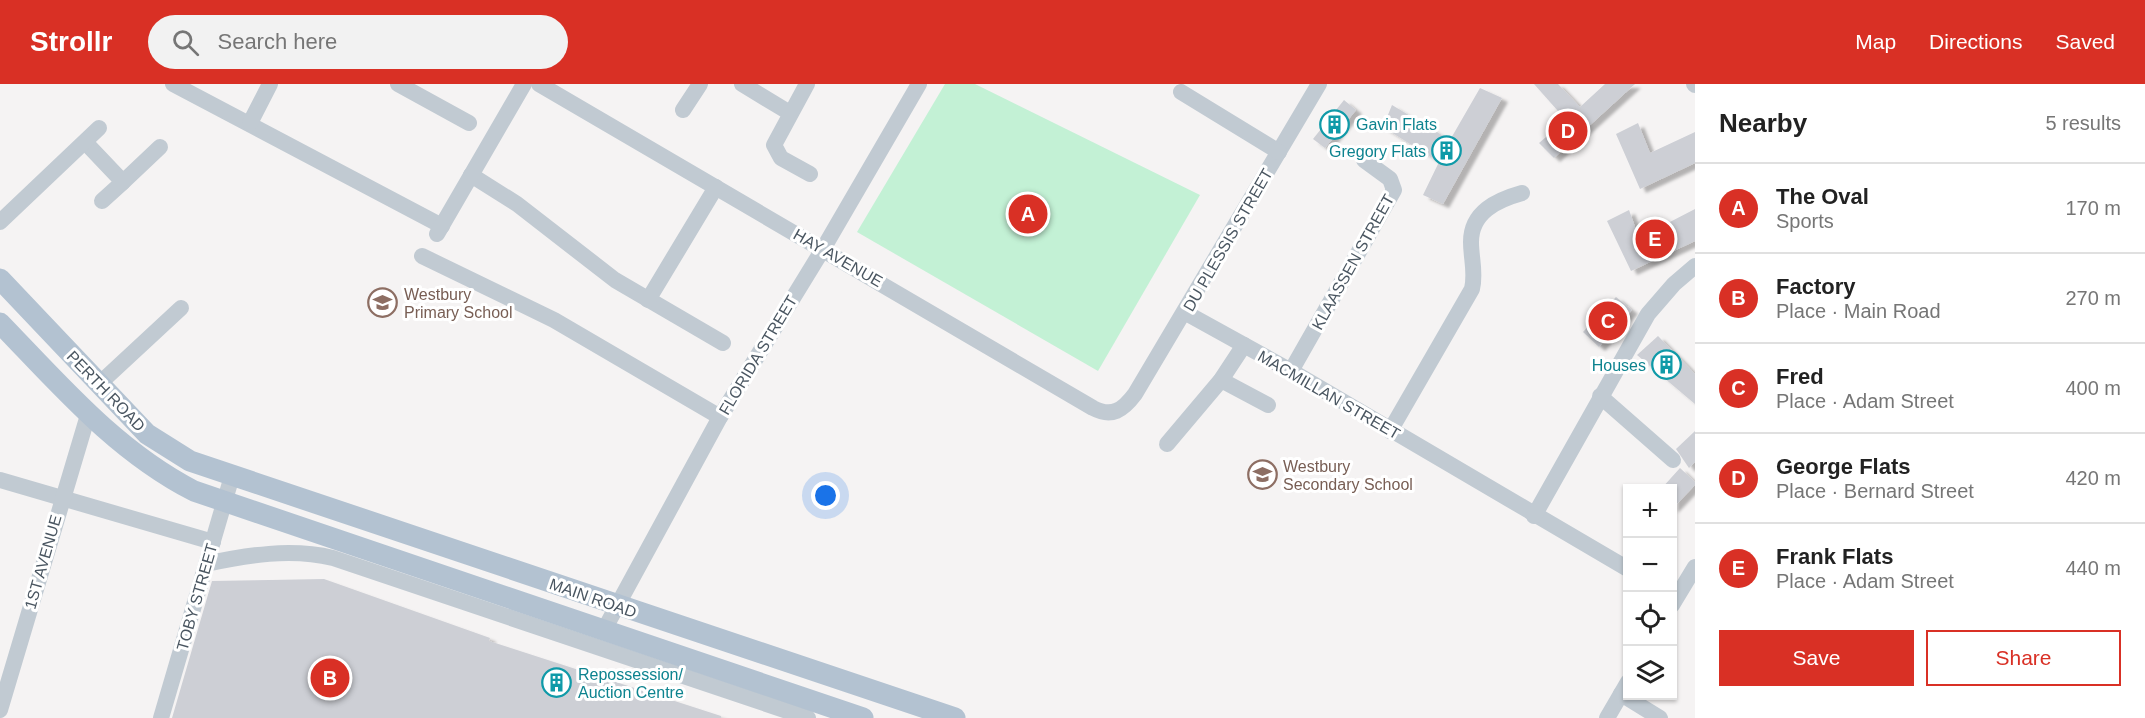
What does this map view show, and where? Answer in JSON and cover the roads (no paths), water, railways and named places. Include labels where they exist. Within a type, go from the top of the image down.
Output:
[{"type":"main road","name":"PERTH ROAD","points":[[0,279],[98,385],[161,445],[190,461],[232,476]]},
{"type":"main road","name":"PERTH ROAD","points":[[0,323],[88,415],[153,468],[194,491],[224,502]]},
{"type":"main road","name":"MAIN ROAD","points":[[232,476],[955,718]]},
{"type":"main road","name":"MAIN ROAD","points":[[224,502],[863,718]]},
{"type":"street","points":[[173,84],[250,123],[440,230],[524,84]]},
{"type":"street","points":[[250,123],[270,84]]},
{"type":"street","points":[[398,84],[469,123]]},
{"type":"street","name":"HAY AVENUE","points":[[539,84],[1101,412],[1117,412],[1135,394]]},
{"type":"street","points":[[683,110],[700,84]]},
{"type":"street","points":[[742,84],[790,113]]},
{"type":"street","points":[[807,84],[774,145],[781,158],[810,174]]},
{"type":"street","name":"FLORIDA STREET","points":[[604,630],[615,606],[720,417],[823,249],[919,84]]},
{"type":"street","name":"DU PLESSIS STREET","points":[[1135,394],[1186,313],[1318,84]]},
{"type":"street","points":[[1181,92],[1279,152]]},
{"type":"street","points":[[0,222],[99,128]]},
{"type":"street","points":[[85,142],[123,182]]},
{"type":"street","points":[[102,201],[160,147]]},
{"type":"street","name":"KLAASSEN STREET","points":[[1291,371],[1394,190],[1390,179],[1364,160]]},
{"type":"street","points":[[471,175],[499,191],[596,266],[648,300],[723,343]]},
{"type":"street","points":[[648,300],[716,187]]},
{"type":"street","points":[[1390,431],[1472,289],[1475,276],[1471,243],[1476,223],[1490,206],[1522,194]]},
{"type":"street","points":[[422,256],[554,320],[720,417]]},
{"type":"street","points":[[1534,516],[1648,314],[1695,266]]},
{"type":"street","points":[[98,385],[181,308]]},
{"type":"street","name":"MACMILLAN STREET","points":[[1186,313],[1291,371],[1534,516],[1623,566]]},
{"type":"street","points":[[1167,444],[1221,380],[1244,345]]},
{"type":"street","points":[[1221,380],[1268,405]]},
{"type":"street","points":[[1600,396],[1673,460]]},
{"type":"street","name":"1ST AVENUE","points":[[0,710],[88,415]]},
{"type":"street","name":"TOBY STREET","points":[[161,718],[232,476]]},
{"type":"street","points":[[0,480],[213,542]]},
{"type":"street","points":[[207,564],[233,558],[290,553],[307,553],[333,558],[808,718]]},
{"type":"street","points":[[1677,595],[1695,567]]},
{"type":"street","points":[[1607,718],[1623,690]]},
{"type":"street","points":[[1638,700],[1660,718]]},
{"type":"place","name":"Gavin Flats","points":[[1335,124]]},
{"type":"place","name":"George Flats","points":[[1568,131]]},
{"type":"place","name":"Gregory Flats","points":[[1447,151]]},
{"type":"place","name":"The Oval","points":[[1028,214]]},
{"type":"place","name":"Frank Flats","points":[[1655,239]]},
{"type":"place","name":"Westbury Primary School","points":[[383,303]]},
{"type":"place","name":"Fred","points":[[1608,321]]},
{"type":"place","name":"Houses","points":[[1667,365]]},
{"type":"place","name":"Westbury Secondary School","points":[[1262,475]]},
{"type":"place","name":"Factory","points":[[330,678]]},
{"type":"place","name":"Repossession/ Auction Centre","points":[[557,683]]}]
